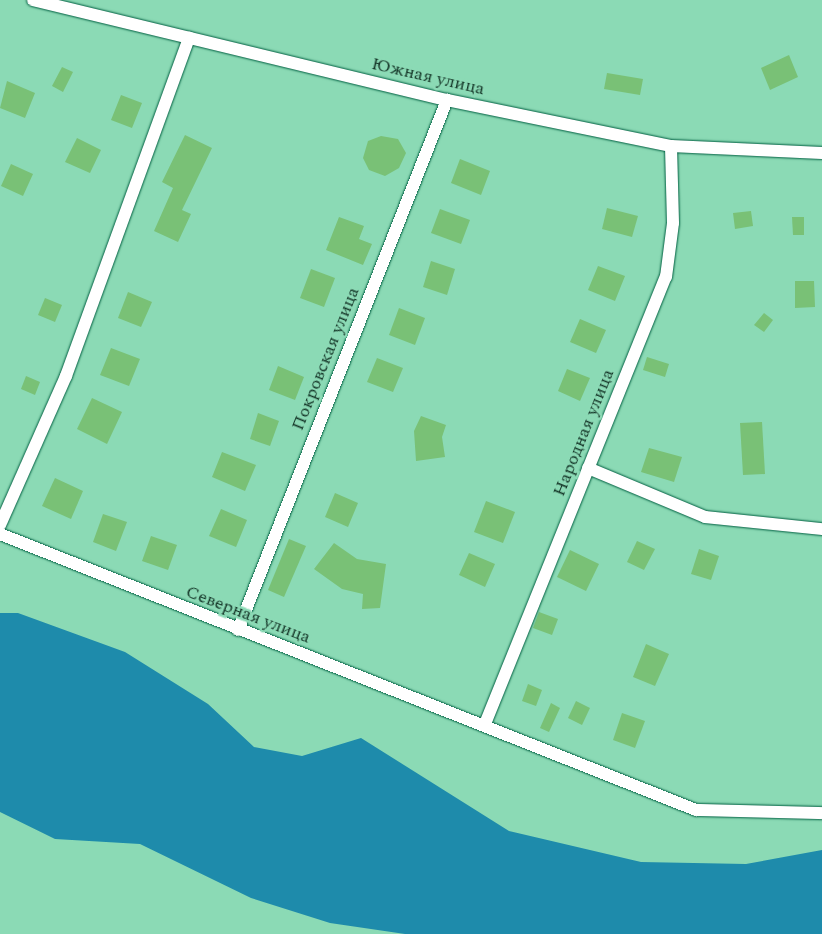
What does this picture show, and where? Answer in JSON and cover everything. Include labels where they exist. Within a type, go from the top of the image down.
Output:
[{"type":"street","name":"Южная улица","points":[[32,0],[447,100],[671,146],[822,153]]},
{"type":"street","points":[[0,525],[66,376],[189,38]]},
{"type":"street","name":"Покровская улица","points":[[238,630],[447,100]]},
{"type":"street","name":"Народная улица","points":[[486,724],[666,277],[673,223],[671,146]]},
{"type":"street","points":[[588,468],[705,517],[822,529]]},
{"type":"street","name":"Северная улица","points":[[0,534],[238,630],[486,724],[696,810],[822,813]]},
{"type":"water","points":[[0,613],[18,613],[125,652],[208,704],[254,747],[302,756],[361,738],[509,831],[641,862],[746,864],[822,850],[822,934],[405,934],[330,923],[251,898],[140,844],[55,839],[0,812]]},
{"type":"building","points":[[789,55],[798,77],[770,90],[761,68]]},
{"type":"building","points":[[62,67],[73,72],[63,92],[52,86]]},
{"type":"building","points":[[607,73],[643,79],[640,95],[604,89]]},
{"type":"building","points":[[7,81],[35,93],[25,118],[0,108]]},
{"type":"building","points":[[121,95],[142,103],[132,128],[111,120]]},
{"type":"building","points":[[185,135],[212,148],[182,210],[191,214],[178,242],[154,231],[173,188],[162,182]]},
{"type":"building","points":[[381,136],[398,139],[406,153],[399,168],[385,176],[369,170],[363,158],[368,141]]},
{"type":"building","points":[[77,138],[101,150],[90,173],[65,162]]},
{"type":"building","points":[[460,159],[490,171],[481,195],[451,183]]},
{"type":"building","points":[[11,164],[33,174],[23,196],[1,186]]},
{"type":"building","points":[[607,208],[638,216],[632,237],[602,229]]},
{"type":"building","points":[[440,209],[470,220],[461,244],[431,233]]},
{"type":"building","points":[[751,211],[753,226],[735,229],[733,213]]},
{"type":"building","points":[[339,217],[364,226],[359,239],[372,244],[363,265],[326,250]]},
{"type":"building","points":[[792,217],[804,217],[804,235],[793,235]]},
{"type":"building","points":[[431,261],[455,269],[447,295],[423,287]]},
{"type":"building","points":[[598,266],[625,276],[615,301],[588,290]]},
{"type":"building","points":[[311,269],[335,278],[324,307],[300,298]]},
{"type":"building","points":[[795,281],[814,281],[815,307],[795,308]]},
{"type":"building","points":[[128,292],[152,302],[141,327],[118,318]]},
{"type":"building","points":[[45,298],[62,305],[55,322],[38,315]]},
{"type":"building","points":[[399,308],[425,318],[415,345],[389,335]]},
{"type":"building","points":[[764,313],[773,320],[764,332],[754,325]]},
{"type":"building","points":[[580,319],[606,330],[596,353],[570,342]]},
{"type":"building","points":[[111,348],[140,359],[129,386],[100,375]]},
{"type":"building","points":[[647,357],[669,364],[665,377],[643,370]]},
{"type":"building","points":[[377,358],[403,368],[393,392],[367,382]]},
{"type":"building","points":[[278,366],[304,377],[295,400],[269,390]]},
{"type":"building","points":[[567,369],[590,378],[580,401],[558,391]]},
{"type":"building","points":[[26,376],[40,382],[35,395],[21,389]]},
{"type":"building","points":[[92,398],[122,412],[107,444],[77,429]]},
{"type":"building","points":[[258,413],[279,421],[270,446],[250,439]]},
{"type":"building","points":[[421,416],[446,425],[442,437],[445,457],[416,461],[414,431]]},
{"type":"building","points":[[762,422],[765,474],[743,475],[740,423]]},
{"type":"building","points":[[649,448],[682,457],[674,482],[641,472]]},
{"type":"building","points":[[222,452],[256,465],[245,491],[212,477]]},
{"type":"building","points":[[55,478],[83,491],[71,519],[42,506]]},
{"type":"building","points":[[335,493],[358,503],[348,527],[325,517]]},
{"type":"building","points":[[486,501],[515,512],[503,543],[474,532]]},
{"type":"building","points":[[221,509],[247,520],[236,547],[209,536]]},
{"type":"building","points":[[103,514],[127,522],[116,551],[93,542]]},
{"type":"building","points":[[151,536],[177,545],[168,570],[142,561]]},
{"type":"building","points":[[289,539],[306,546],[284,597],[268,590]]},
{"type":"building","points":[[637,541],[655,549],[644,570],[627,562]]},
{"type":"building","points":[[334,543],[357,559],[386,564],[380,608],[362,609],[363,594],[342,589],[314,569]]},
{"type":"building","points":[[699,549],[719,556],[711,580],[691,574]]},
{"type":"building","points":[[570,550],[599,564],[586,591],[557,577]]},
{"type":"building","points":[[469,553],[495,564],[485,587],[459,575]]},
{"type":"building","points":[[539,612],[558,619],[552,635],[533,628]]},
{"type":"building","points":[[646,644],[669,654],[655,686],[633,677]]},
{"type":"building","points":[[528,684],[542,690],[536,706],[522,701]]},
{"type":"building","points":[[576,701],[590,708],[582,725],[568,718]]},
{"type":"building","points":[[551,703],[560,708],[549,732],[540,728]]},
{"type":"building","points":[[622,713],[645,721],[635,748],[613,740]]}]
